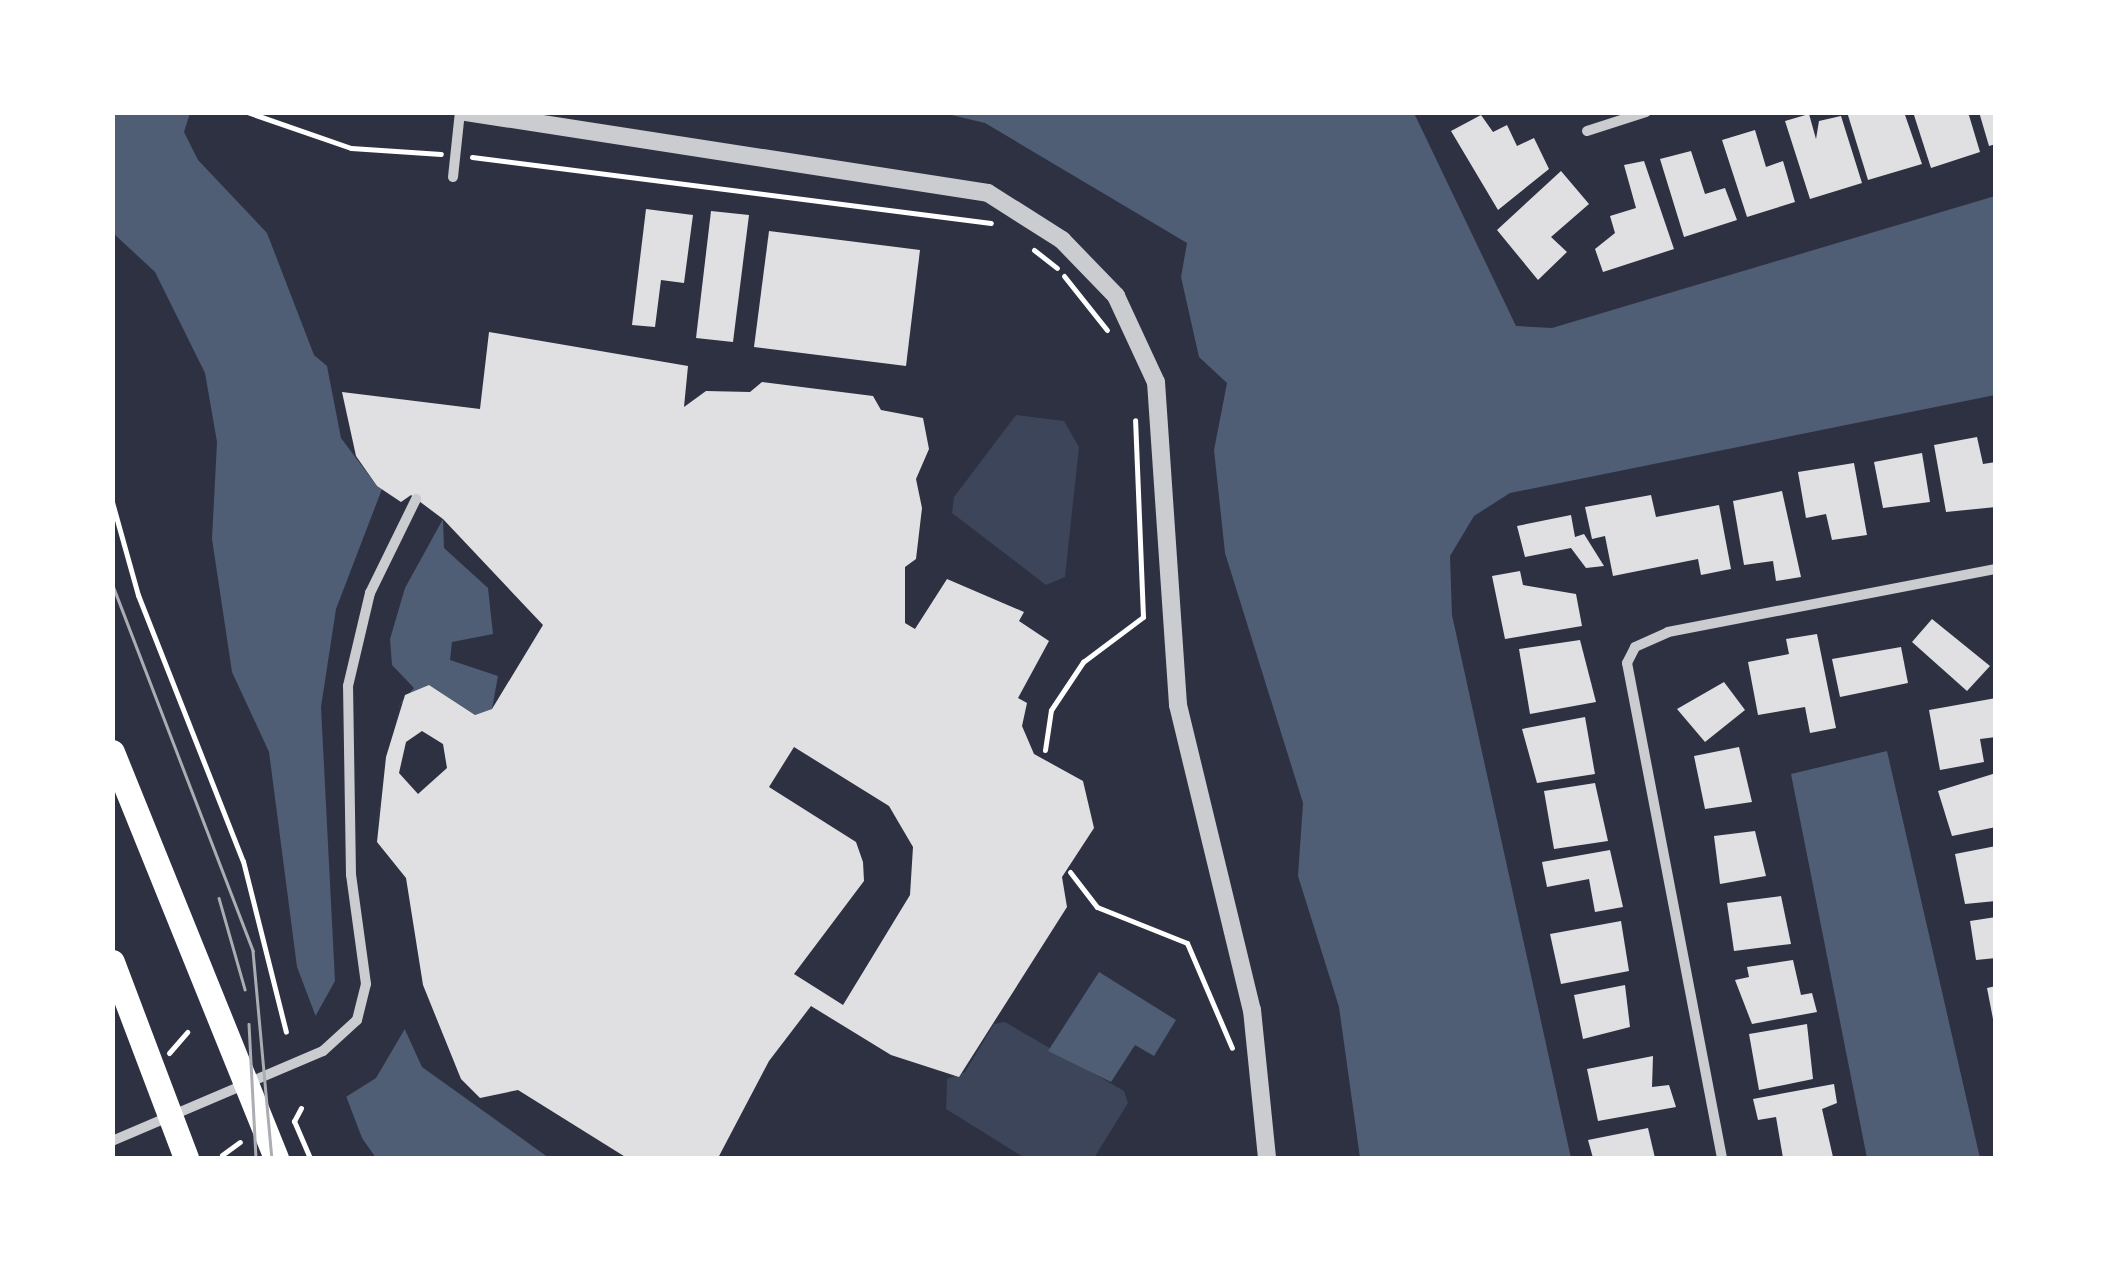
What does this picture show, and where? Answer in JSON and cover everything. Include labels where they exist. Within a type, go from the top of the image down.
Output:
[{"type":"highway","points":[[112,752],[276,1158]]},
{"type":"highway","points":[[112,962],[186,1158]]},
{"type":"street","points":[[454,177],[463,112],[988,193],[1062,240],[1116,296],[1156,382],[1178,704],[1252,1010],[1267,1158]]},
{"type":"street","points":[[1586,132],[1646,112]]},
{"type":"street","points":[[112,1141],[306,1059],[350,1031],[363,1004],[348,686],[370,592],[416,499]]},
{"type":"street","points":[[1722,1158],[1628,681],[1635,647],[1668,632],[1996,569]]},
{"type":"path","points":[[247,112],[352,148],[455,155],[980,217],[1004,230]]},
{"type":"path","points":[[1028,246],[1116,344]]},
{"type":"path","points":[[1045,750],[1051,710],[1084,662],[1143,617],[1135,403]]},
{"type":"path","points":[[112,502],[138,595],[248,878],[286,1032]]},
{"type":"path","points":[[1070,872],[1097,906],[1188,943],[1237,1061]]},
{"type":"path","points":[[168,1054],[187,1032]]},
{"type":"path","points":[[301,1108],[294,1121],[310,1158]]},
{"type":"path","points":[[222,1155],[240,1142]]},
{"type":"shaded area","points":[[112,113],[190,113],[184,132],[198,160],[267,233],[314,355],[327,366],[341,438],[377,486],[401,502],[411,495],[443,519],[444,548],[488,588],[493,634],[452,642],[450,660],[498,676],[492,709],[475,715],[429,685],[400,704],[376,825],[380,904],[401,1021],[422,1067],[549,1158],[376,1158],[362,1138],[297,967],[269,752],[232,672],[212,539],[217,442],[205,373],[155,272],[113,233]]},
{"type":"shaded area","points":[[943,113],[1414,113],[1516,326],[1552,328],[1995,196],[1995,395],[1510,493],[1474,516],[1450,556],[1452,615],[1571,1158],[1360,1158],[1339,1007],[1298,876],[1303,803],[1225,553],[1214,450],[1227,383],[1199,357],[1181,277],[1187,243],[985,123]]},
{"type":"shaded area","points":[[1016,415],[1064,421],[1079,447],[1065,577],[1046,585],[952,513],[954,497]]},
{"type":"shaded area","points":[[1887,751],[1980,1158],[1867,1158],[1791,774]]},
{"type":"shaded area","points":[[1099,972],[1176,1020],[1154,1056],[1135,1045],[1111,1082],[1048,1051]]},
{"type":"shaded area","points":[[1005,1022],[1124,1091],[1128,1103],[1094,1158],[1025,1158],[946,1109],[947,1079],[965,1072],[994,1024]]},
{"type":"pier","points":[[382,489],[401,502],[411,495],[443,519],[405,588],[390,639],[392,665],[414,688],[400,704],[376,825],[406,1027],[376,1078],[341,1100],[311,1024],[335,981],[321,707],[336,609]]},
{"type":"building","points":[[1847,112],[1904,112],[1922,164],[1868,180]]},
{"type":"building","points":[[1913,112],[1968,112],[1980,152],[1931,168]]},
{"type":"building","points":[[1979,112],[1996,112],[1996,144],[1989,146]]},
{"type":"building","points":[[1809,114],[1816,139],[1819,121],[1841,116],[1862,183],[1810,199],[1785,121]]},
{"type":"building","points":[[1481,115],[1493,132],[1507,125],[1517,146],[1534,138],[1549,169],[1498,210],[1451,131]]},
{"type":"building","points":[[1755,130],[1766,167],[1783,161],[1795,202],[1747,217],[1722,140]]},
{"type":"building","points":[[1691,151],[1705,194],[1725,188],[1737,220],[1684,237],[1660,159]]},
{"type":"building","points":[[1644,161],[1674,249],[1603,272],[1595,249],[1615,233],[1610,216],[1636,208],[1624,165]]},
{"type":"building","points":[[1561,171],[1589,204],[1551,237],[1567,252],[1538,280],[1497,230]]},
{"type":"building","points":[[646,209],[693,215],[684,283],[661,280],[655,327],[632,325]]},
{"type":"building","points":[[711,211],[749,215],[733,342],[696,338]]},
{"type":"building","points":[[769,231],[920,250],[906,366],[754,347]]},
{"type":"building","points":[[489,332],[688,366],[684,407],[706,391],[750,392],[762,382],[873,396],[881,410],[923,418],[929,449],[916,479],[922,508],[916,559],[905,567],[905,623],[915,629],[947,579],[1024,612],[1019,621],[1049,641],[1018,698],[1027,703],[1022,726],[1034,754],[1083,781],[1094,828],[1062,877],[1067,907],[959,1077],[891,1055],[811,1006],[769,1061],[718,1158],[627,1158],[518,1090],[480,1098],[461,1079],[423,985],[406,878],[377,842],[386,757],[405,695],[429,685],[475,715],[492,709],[543,625],[443,519],[411,495],[401,502],[377,486],[356,456],[342,392],[480,409]],"holes":[[[422,731],[443,744],[447,768],[418,794],[399,773],[406,742]],[[794,747],[889,806],[913,847],[910,895],[843,1005],[794,974],[864,881],[863,862],[856,842],[769,787]]]},
{"type":"building","points":[[1977,437],[1983,464],[1996,462],[1996,507],[1946,512],[1934,445]]},
{"type":"building","points":[[1922,453],[1930,502],[1883,508],[1874,462]]},
{"type":"building","points":[[1854,463],[1867,535],[1832,540],[1826,514],[1806,518],[1798,472]]},
{"type":"building","points":[[1782,491],[1801,577],[1776,581],[1773,561],[1744,565],[1733,501]]},
{"type":"building","points":[[1651,495],[1656,517],[1719,505],[1731,569],[1701,575],[1698,559],[1613,576],[1605,536],[1592,539],[1585,507]]},
{"type":"building","points":[[1571,515],[1575,537],[1584,534],[1604,566],[1586,568],[1571,548],[1525,557],[1517,526]]},
{"type":"building","points":[[1520,571],[1523,585],[1576,594],[1582,626],[1505,639],[1492,576]]},
{"type":"building","points":[[1932,619],[1990,666],[1967,691],[1912,642]]},
{"type":"building","points":[[1817,634],[1836,728],[1810,733],[1805,707],[1758,715],[1748,662],[1789,654],[1786,639]]},
{"type":"building","points":[[1580,640],[1596,702],[1530,714],[1519,649]]},
{"type":"building","points":[[1901,647],[1908,683],[1840,697],[1832,659]]},
{"type":"building","points":[[1724,682],[1745,710],[1705,742],[1677,709]]},
{"type":"building","points":[[1996,698],[1996,737],[1980,739],[1984,762],[1940,770],[1929,710]]},
{"type":"building","points":[[1585,717],[1595,774],[1537,783],[1522,729]]},
{"type":"building","points":[[1739,747],[1752,802],[1705,809],[1694,756]]},
{"type":"building","points":[[1996,773],[1996,827],[1952,836],[1938,791]]},
{"type":"building","points":[[1595,783],[1608,841],[1554,849],[1544,791]]},
{"type":"building","points":[[1755,831],[1766,876],[1720,884],[1714,836]]},
{"type":"building","points":[[1996,846],[1996,901],[1965,904],[1955,854]]},
{"type":"building","points":[[1610,850],[1623,907],[1595,912],[1589,879],[1547,887],[1542,862]]},
{"type":"building","points":[[1781,896],[1791,944],[1734,951],[1727,903]]},
{"type":"building","points":[[1996,917],[1996,958],[1976,960],[1970,921]]},
{"type":"building","points":[[1621,921],[1629,971],[1561,984],[1550,934]]},
{"type":"building","points":[[1793,960],[1801,995],[1812,993],[1817,1012],[1752,1024],[1735,980],[1749,977],[1747,967]]},
{"type":"building","points":[[1625,985],[1630,1027],[1583,1039],[1574,995]]},
{"type":"building","points":[[1996,986],[1996,1024],[1994,1024],[1987,988]]},
{"type":"building","points":[[1807,1024],[1813,1079],[1759,1090],[1749,1034]]},
{"type":"building","points":[[1653,1056],[1652,1087],[1669,1085],[1676,1107],[1598,1121],[1587,1069]]},
{"type":"building","points":[[1834,1084],[1837,1103],[1822,1109],[1833,1157],[1783,1158],[1776,1117],[1758,1120],[1753,1099]]},
{"type":"building","points":[[1648,1128],[1655,1158],[1593,1158],[1588,1140]]},
{"type":"tram line","points":[[112,583],[253,951],[272,1158]]},
{"type":"tram line","points":[[219,898],[245,989]]},
{"type":"tram line","points":[[249,1024],[256,1158]]}]
